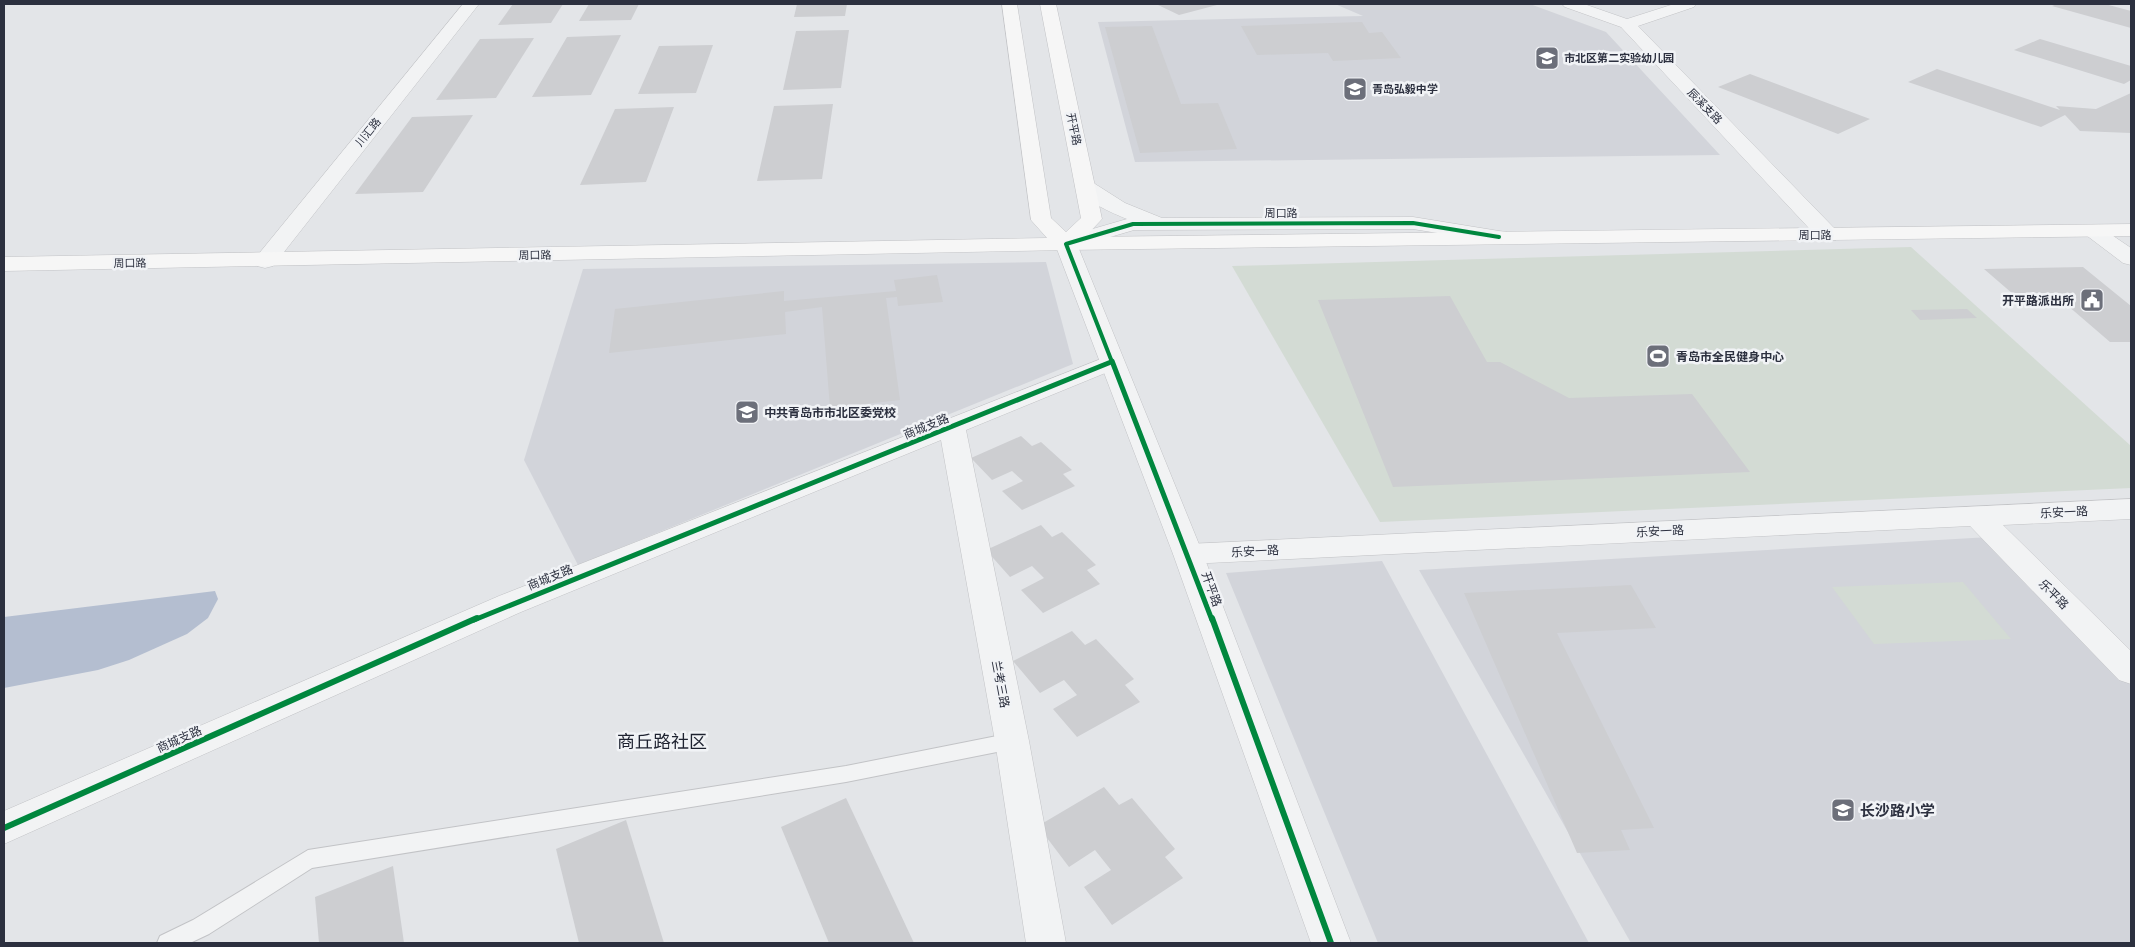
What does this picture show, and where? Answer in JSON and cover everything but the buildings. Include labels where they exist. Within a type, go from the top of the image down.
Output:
[{"type":"main road","name":"开平路","points":[[1009,4],[1041,220],[1066,244],[1092,219],[1048,4]]},
{"type":"main road","name":"周口路","points":[[4,264],[265,261],[1066,244],[2131,230]]},
{"type":"street","name":"川汇路","points":[[265,261],[471,4]]},
{"type":"street","points":[[1570,4],[1626,24],[1689,4]]},
{"type":"street","name":"辰溪支路","points":[[1626,24],[1828,235]]},
{"type":"street","points":[[1085,186],[1110,205],[1132,215],[1165,224]]},
{"type":"street","name":"周口路","points":[[1066,244],[1133,224],[1413,223],[1499,238]]},
{"type":"street","points":[[2093,231],[2131,258]]},
{"type":"street","name":"开平路","points":[[1066,244],[1188,554],[1331,943]]},
{"type":"street","name":"商城支路","points":[[4,828],[510,604],[1111,362]]},
{"type":"street","name":"兰考三路","points":[[952,426],[1012,741],[1046,943]]},
{"type":"street","name":"乐安一路","points":[[1188,554],[2131,509]]},
{"type":"street","name":"乐平路","points":[[1977,516],[2131,672]]},
{"type":"lane","points":[[168,943],[197,935],[308,859],[846,774],[1012,741]]},
{"type":"shaded area","name":"青岛弘毅中学","points":[[1335,4],[1530,4],[1606,32],[1720,155],[1135,162],[1098,22],[1363,16]]},
{"type":"shaded area","name":"青岛市全民健身中心","points":[[1911,247],[2131,446],[2131,488],[1380,522],[1232,266]]},
{"type":"shaded area","name":"中共青岛市市北区委党校","points":[[1046,262],[1073,364],[578,565],[524,460],[583,269]]},
{"type":"shaded area","name":"长沙路小学","points":[[1990,537],[2131,677],[2131,942],[1631,943],[1419,570]]},
{"type":"shaded area","points":[[1382,561],[1589,943],[1378,943],[1226,573]]},
{"type":"shaded area","points":[[1963,582],[2011,639],[1874,644],[1832,587]]},
{"type":"water","points":[[215,591],[218,599],[208,618],[187,634],[129,660],[98,670],[4,688],[4,617]]},
{"type":"cycle path","points":[[1331,943],[1188,554],[1066,244],[1133,224],[1413,223],[1499,237]]},
{"type":"cycle path","points":[[4,828],[510,604],[1111,362]]},
{"type":"place","name":"市北区第二实验幼儿园","points":[[1547,58]]},
{"type":"place","name":"青岛弘毅中学","points":[[1355,89]]},
{"type":"place","name":"开平路派出所","points":[[2092,300]]},
{"type":"place","name":"青岛市全民健身中心","points":[[1658,356]]},
{"type":"place","name":"中共青岛市市北区委党校","points":[[747,412]]},
{"type":"place","name":"长沙路小学","points":[[1843,810]]},
{"type":"district","name":"商丘路社区","points":[[662,741]]}]
